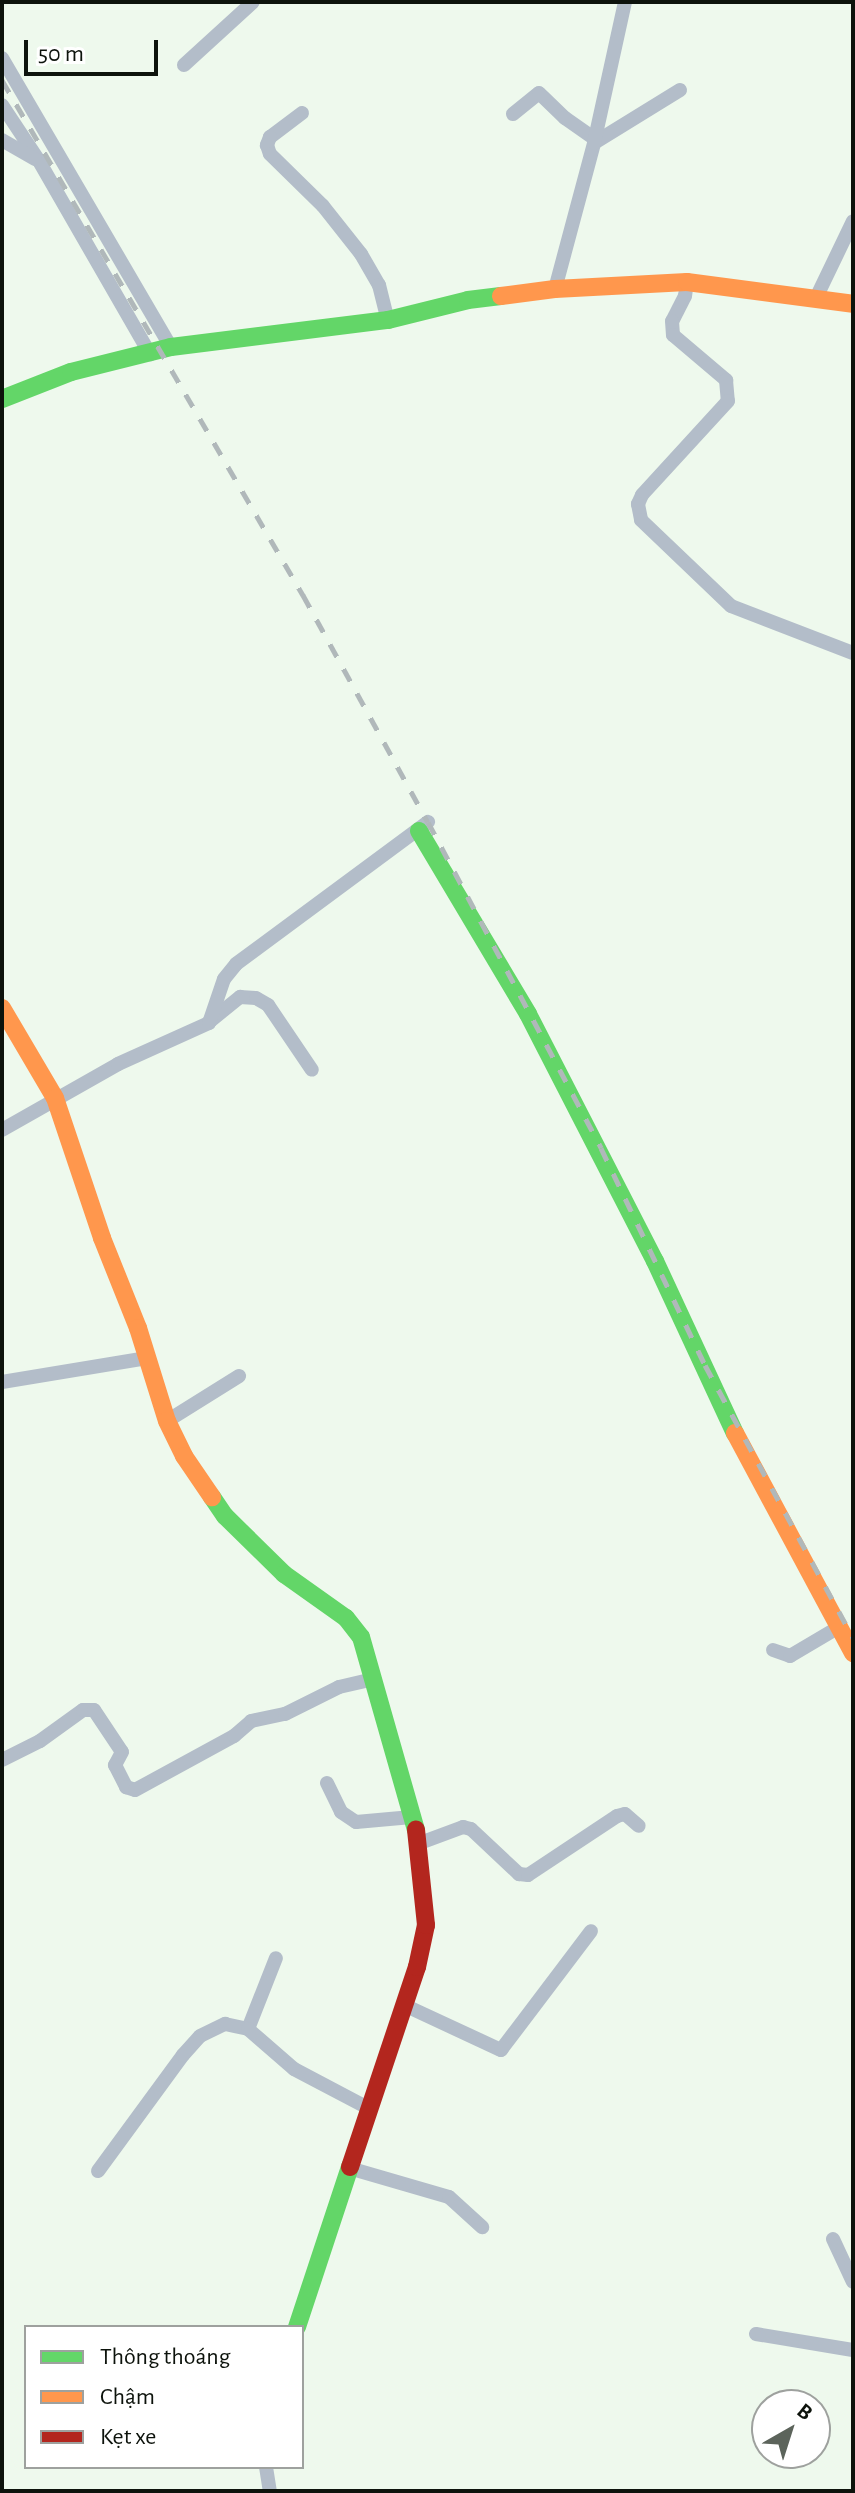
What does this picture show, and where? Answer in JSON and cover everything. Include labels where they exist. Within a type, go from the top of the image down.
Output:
[{"type":"street","points":[[184,65],[253,2]]},
{"type":"street","points":[[555,289],[595,141],[625,2]]},
{"type":"street","points":[[2,58],[171,347]]},
{"type":"street","points":[[595,141],[680,90]]},
{"type":"street","points":[[513,114],[539,93],[595,141]]},
{"type":"street","points":[[2,105],[39,161],[150,354]]},
{"type":"street","points":[[302,113],[270,137],[267,145],[270,154],[323,206],[361,254],[379,285],[388,320]]},
{"type":"street","points":[[2,140],[39,161]]},
{"type":"street","points":[[816,298],[853,221]]},
{"type":"street","points":[[687,282],[685,296],[672,321],[673,335],[726,380],[728,401],[642,495],[638,515],[731,606],[853,653]]},
{"type":"street","points":[[2,399],[71,372],[171,347],[388,320],[468,300],[555,289],[687,282],[853,304]]},
{"type":"street","points":[[209,1023],[224,979],[236,964],[424,826],[528,1014],[655,1261],[742,1449],[853,1653]]},
{"type":"street","points":[[2,1130],[51,1105],[55,1098],[209,1023],[240,997],[256,998],[268,1005],[312,1070]]},
{"type":"street","points":[[2,1008],[55,1098],[167,1421],[184,1456],[225,1516],[284,1574],[346,1618],[361,1637],[420,1843],[426,1925],[404,2005],[298,2325]]},
{"type":"street","points":[[2,1382],[147,1358]]},
{"type":"street","points":[[167,1421],[239,1376]]},
{"type":"street","points":[[773,1650],[790,1656],[839,1627]]},
{"type":"street","points":[[2,1760],[40,1741],[83,1710],[94,1710],[122,1752],[115,1765],[126,1787],[135,1790],[234,1736],[251,1721],[285,1714],[339,1687],[373,1679]]},
{"type":"street","points":[[327,1783],[341,1812],[356,1822],[412,1817]]},
{"type":"street","points":[[420,1843],[463,1827],[471,1829],[519,1874],[528,1875],[617,1816],[625,1814],[639,1826]]},
{"type":"street","points":[[404,2005],[501,2050],[591,1931]]},
{"type":"street","points":[[248,2029],[276,1958]]},
{"type":"street","points":[[98,2171],[200,2036],[225,2024],[248,2029],[294,2069],[368,2108]]},
{"type":"street","points":[[349,2168],[449,2197],[482,2227]]},
{"type":"street","points":[[833,2239],[853,2282]]},
{"type":"street","points":[[756,2334],[853,2350]]},
{"type":"street","points":[[266,2469],[270,2491]]},
{"type":"railway","points":[[2,80],[303,595],[428,822],[601,1148],[705,1365],[853,1638]]},
{"type":"traffic: fast","points":[[2,399],[71,372],[171,347],[388,320],[468,300],[501,296]]},
{"type":"traffic: fast","points":[[419,831],[528,1014],[655,1261],[735,1433]]},
{"type":"traffic: fast","points":[[212,1497],[225,1516],[284,1574],[346,1618],[361,1637],[416,1830]]},
{"type":"traffic: fast","points":[[298,2325],[350,2167]]},
{"type":"traffic: slow","points":[[501,296],[555,289],[687,282],[853,304]]},
{"type":"traffic: slow","points":[[2,1008],[55,1098],[102,1238],[138,1328],[167,1421],[184,1456],[212,1497]]},
{"type":"traffic: slow","points":[[735,1433],[853,1653]]},
{"type":"traffic: jam","points":[[350,2167],[417,1967],[426,1925],[416,1830]]}]
